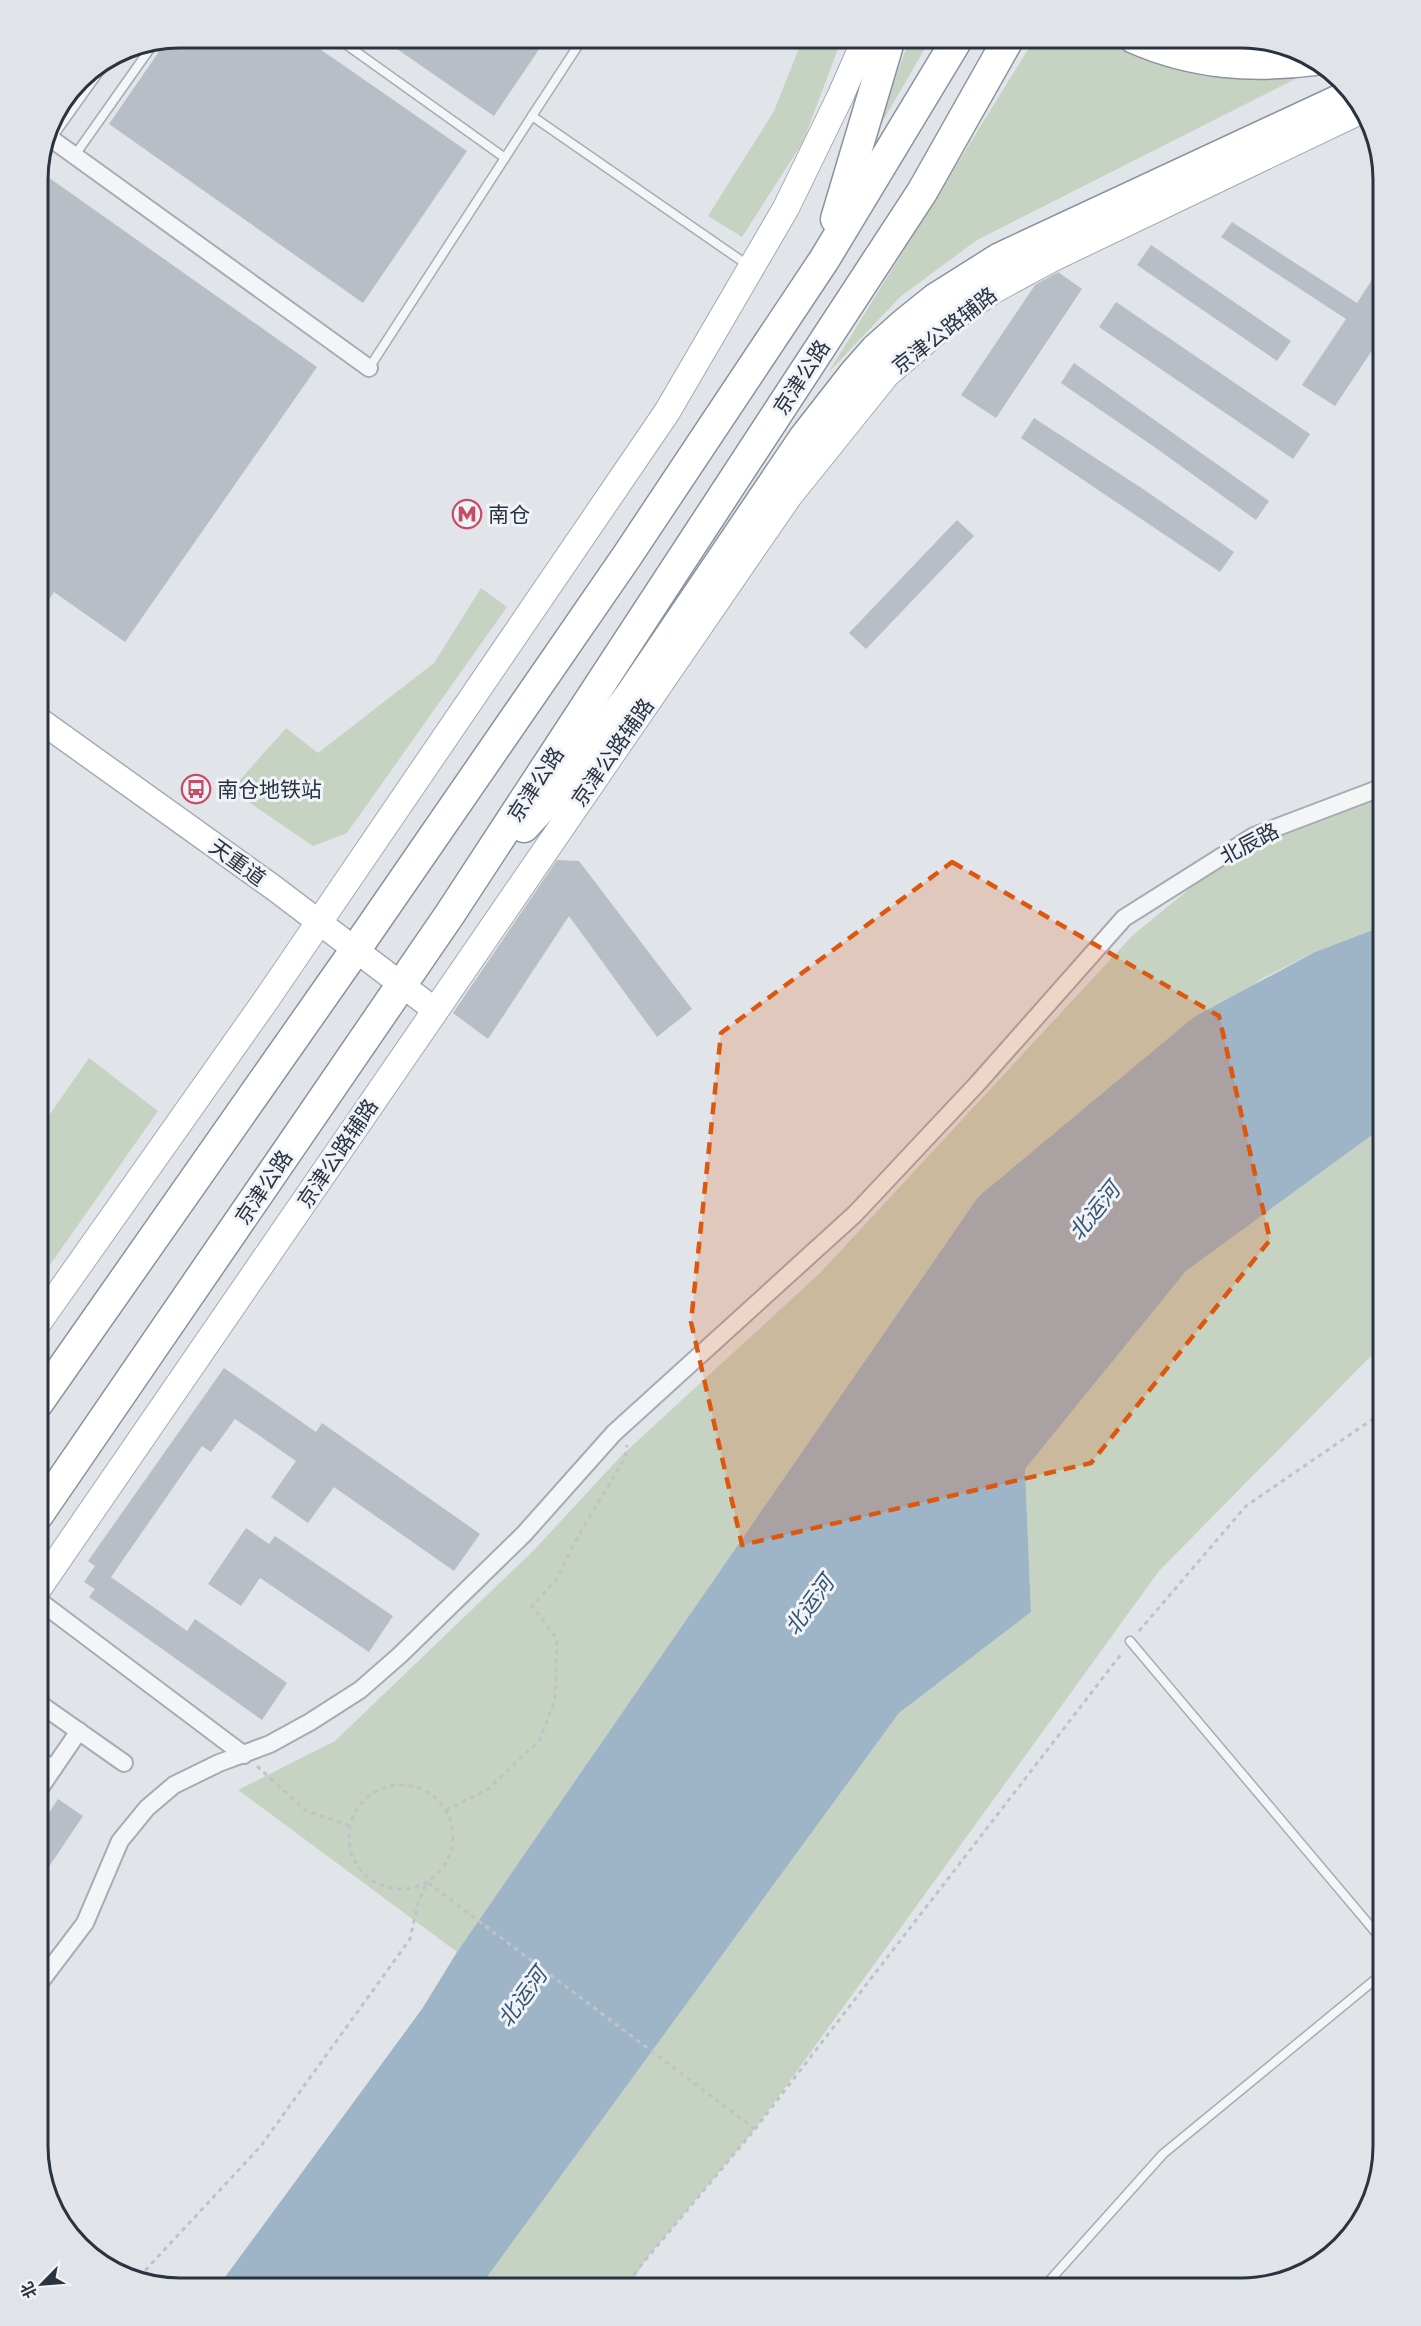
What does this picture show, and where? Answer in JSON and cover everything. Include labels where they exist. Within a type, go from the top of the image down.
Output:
[{"type":"highway","points":[[824,260],[887,48]]},
{"type":"highway","points":[[48,1389],[356,949],[627,556],[824,260],[952,48]]},
{"type":"highway","name":"京津公路","points":[[48,1500],[450,914],[922,192],[1003,48]]},
{"type":"highway","points":[[1158,48],[1200,60],[1252,64],[1297,61]]},
{"type":"highway","points":[[450,914],[565,782],[631,694],[804,438],[876,349],[935,299],[967,277],[1027,246],[1344,98]]},
{"type":"main road","points":[[48,1309],[319,923],[667,412],[786,208],[862,48]]},
{"type":"main road","name":"京津公路辅路","points":[[48,1573],[789,496],[887,374],[925,341],[992,291],[1062,254],[1355,114]]},
{"type":"street","points":[[55,141],[369,368]]},
{"type":"street","name":"天重道","points":[[48,727],[356,949],[435,1010]]},
{"type":"street","name":"北辰路","points":[[48,1972],[85,1923],[120,1841],[147,1808],[174,1785],[219,1763],[270,1744],[310,1722],[360,1690],[400,1655],[524,1534],[614,1433],[855,1214],[978,1083],[1124,918],[1254,836],[1373,791]]},
{"type":"street","points":[[48,1608],[244,1755]]},
{"type":"street","points":[[48,1710],[124,1762]]},
{"type":"street","points":[[48,1776],[79,1731]]},
{"type":"street","points":[[48,1766],[53,1769]]},
{"type":"lane","points":[[351,48],[505,158]]},
{"type":"lane","points":[[369,368],[576,48]]},
{"type":"lane","points":[[75,156],[147,53]]},
{"type":"lane","points":[[65,116],[87,87]]},
{"type":"lane","points":[[532,116],[752,267]]},
{"type":"lane","points":[[1131,1641],[1373,1929]]},
{"type":"lane","points":[[1051,2278],[1163,2154],[1373,1981]]},
{"type":"path","points":[[446,1810],[487,1790],[539,1741],[555,1700],[557,1639],[532,1606],[556,1580],[578,1536],[625,1458],[629,1419]]},
{"type":"path","points":[[630,2278],[755,2128],[1131,1641],[1246,1506],[1373,1419]]},
{"type":"path","points":[[244,1755],[305,1810],[350,1826]]},
{"type":"path","points":[[397,1784],[415,1786],[431,1794],[446,1810],[452,1822],[453,1839],[450,1856],[441,1871],[427,1882],[411,1888],[394,1889],[378,1884],[364,1873],[354,1859],[349,1843],[350,1826],[356,1810],[366,1797],[381,1788],[397,1784]]},
{"type":"path","points":[[427,1882],[755,2128]]},
{"type":"path","points":[[143,2272],[267,2138],[410,1939],[418,1902],[427,1882]]},
{"type":"highlighted area","points":[[952,862],[1219,1016],[1270,1240],[1091,1463],[742,1545],[691,1322],[721,1033]]},
{"type":"green space","points":[[799,48],[838,48],[803,142],[742,237],[708,216],[774,111]]},
{"type":"green space","points":[[906,48],[925,48],[873,138]]},
{"type":"green space","points":[[1029,48],[1249,48],[1283,55],[1314,70],[977,240],[900,297],[828,373]]},
{"type":"green space","points":[[481,588],[507,607],[347,833],[313,846],[231,790],[286,728],[318,753],[434,663]]},
{"type":"green space","points":[[1373,801],[1373,930],[1315,952],[1263,978],[978,1197],[457,1952],[238,1790],[335,1741],[534,1550],[622,1455],[820,1273],[1133,935],[1254,836]]},
{"type":"green space","points":[[89,1058],[158,1111],[48,1268],[48,1117]]},
{"type":"green space","points":[[1373,1134],[1373,1355],[1159,1571],[755,2129],[646,2259],[634,2278],[486,2278],[899,1713],[1031,1612],[1025,1469],[1186,1271]]},
{"type":"water","name":"北运河","points":[[1373,930],[1373,1134],[1186,1271],[1025,1469],[1031,1612],[899,1713],[486,2278],[224,2278],[422,2009],[457,1952],[978,1197],[1194,1017],[1315,952]]},
{"type":"building","points":[[318,48],[467,151],[363,303],[109,124],[160,50]]},
{"type":"building","points":[[395,48],[540,48],[494,116]]},
{"type":"building","points":[[48,177],[317,367],[125,642],[54,592],[48,601]]},
{"type":"building","points":[[1232,222],[1357,303],[1373,278],[1373,349],[1335,406],[1302,385],[1346,319],[1221,237]]},
{"type":"building","points":[[1151,245],[1291,341],[1277,361],[1137,265]]},
{"type":"building","points":[[1058,272],[1082,289],[996,418],[961,395],[1035,285]]},
{"type":"building","points":[[1116,302],[1310,434],[1293,459],[1099,327]]},
{"type":"building","points":[[1074,363],[1269,501],[1256,520],[1061,383]]},
{"type":"building","points":[[1034,418],[1234,552],[1220,572],[1021,438]]},
{"type":"building","points":[[957,520],[974,536],[866,649],[849,633]]},
{"type":"building","points":[[557,860],[579,861],[692,1009],[657,1037],[569,916],[488,1039],[453,1013]]},
{"type":"building","points":[[224,1368],[316,1432],[322,1423],[480,1534],[454,1571],[334,1487],[308,1523],[271,1497],[296,1461],[235,1419],[211,1452],[202,1446],[111,1577],[187,1631],[195,1619],[287,1683],[262,1720],[89,1597],[95,1589],[84,1582],[95,1566],[88,1561]]},
{"type":"building","points":[[246,1528],[269,1544],[275,1536],[393,1616],[369,1652],[260,1578],[241,1606],[208,1584]]},
{"type":"building","points":[[58,1799],[83,1816],[48,1868],[48,1814]]},
{"type":"place","name":"南仓","points":[[467,514]]},
{"type":"place","name":"南仓地铁站","points":[[196,789]]}]
